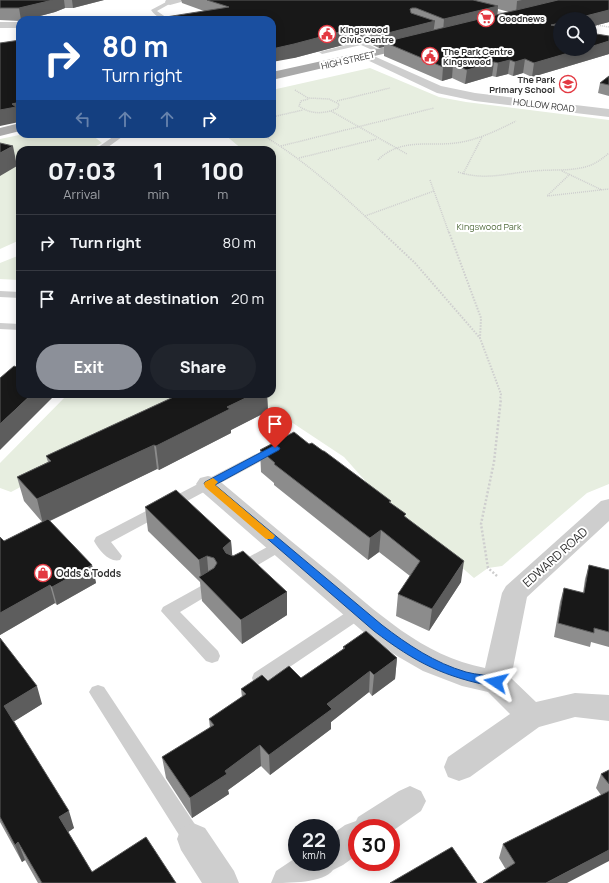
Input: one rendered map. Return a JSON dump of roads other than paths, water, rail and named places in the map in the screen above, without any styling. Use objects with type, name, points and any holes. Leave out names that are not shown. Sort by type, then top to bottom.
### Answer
[{"type":"main road","points":[[493,24],[528,15]]},
{"type":"main road","name":"HIGH STREET","points":[[276,75],[367,56],[422,42]]},
{"type":"main road","points":[[0,132],[16,129]]},
{"type":"street","points":[[437,0],[516,18]]},
{"type":"street","points":[[0,25],[16,25]]},
{"type":"street","name":"HOLLOW ROAD","points":[[367,56],[437,89],[475,96],[609,113]]},
{"type":"street","points":[[208,484],[388,636],[418,656],[441,668],[467,677],[496,682],[531,716]]},
{"type":"street","name":"EDWARD ROAD","points":[[496,682],[515,593],[609,507]]},
{"type":"street","points":[[459,767],[531,716],[575,705],[609,708]]},
{"type":"street","points":[[383,819],[410,801]]},
{"type":"street","points":[[193,839],[222,883]]},
{"type":"street","points":[[288,883],[306,871]]},
{"type":"lane","points":[[161,16],[154,10],[173,1]]},
{"type":"lane","points":[[322,52],[362,43],[381,52]]},
{"type":"lane","points":[[104,146],[116,138]]},
{"type":"lane","points":[[0,294],[16,295]]},
{"type":"lane","points":[[0,326],[16,327]]},
{"type":"lane","points":[[115,556],[101,541],[289,440]]},
{"type":"lane","points":[[234,572],[280,545]]},
{"type":"lane","points":[[210,587],[169,611],[212,656]]},
{"type":"lane","points":[[260,678],[359,612]]},
{"type":"lane","points":[[98,692],[193,839]]},
{"type":"place","name":"Goodnews","points":[[486,18]]},
{"type":"place","name":"Kingswood Civic Centre","points":[[327,34]]},
{"type":"place","name":"The Park Centre Kingswood","points":[[430,56]]},
{"type":"place","name":"The Park Primary School","points":[[568,84]]},
{"type":"place","name":"Odds & Todds","points":[[43,573]]},
{"type":"park label","name":"Kingswood Park","points":[[489,226]]}]
